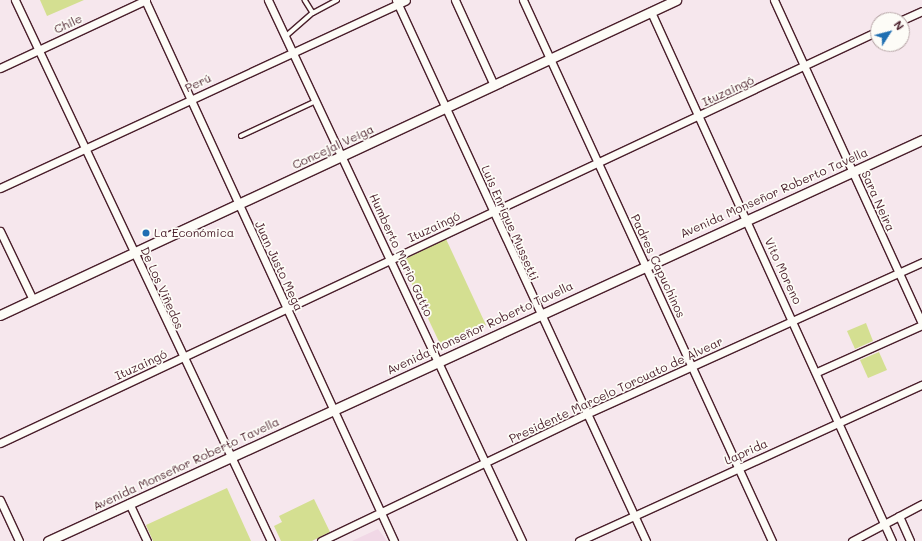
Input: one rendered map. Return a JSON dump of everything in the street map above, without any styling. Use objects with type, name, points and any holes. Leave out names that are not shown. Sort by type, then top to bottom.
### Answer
[{"type":"main road","name":"Concejal Veiga","points":[[0,315],[676,0]]},
{"type":"main road","name":"Avenida Monseñor Roberto Tavella","points":[[48,541],[438,362],[644,265],[852,170],[922,140]]},
{"type":"street","name":"De Los Viñedos","points":[[15,0],[134,252],[182,358],[232,457],[271,541]]},
{"type":"street","name":"Chile","points":[[0,68],[145,0]]},
{"type":"street","name":"Juan Justo Mega","points":[[145,0],[394,541]]},
{"type":"street","name":"Humberto Mario Gatto","points":[[268,0],[392,259],[438,362],[522,541]]},
{"type":"street","name":"Perú","points":[[0,188],[397,2],[406,0]]},
{"type":"street","points":[[455,0],[494,85]]},
{"type":"street","name":"Padres Capuchinos","points":[[523,0],[600,162],[644,265],[740,466],[772,541]]},
{"type":"street","name":"Sara Neira","points":[[774,0],[922,324]]},
{"type":"street","name":"Luis Enrique Mussetti","points":[[397,2],[586,414],[646,541]]},
{"type":"street","points":[[910,16],[922,11]]},
{"type":"street","name":"Vito Moreno","points":[[651,12],[818,372],[892,541]]},
{"type":"street","name":"Ituzaingó","points":[[0,444],[870,36]]},
{"type":"street","points":[[0,231],[33,300]]},
{"type":"street","name":"Presidente Marcelo Torcuato de Alvear","points":[[321,541],[586,414],[922,262]]},
{"type":"street","points":[[818,372],[922,324]]},
{"type":"street","name":"Laprida","points":[[579,541],[634,517],[740,466],[922,385]]},
{"type":"street","points":[[0,500],[19,541]]},
{"type":"street","points":[[129,503],[147,541]]},
{"type":"street","points":[[852,541],[922,504]]},
{"type":"street","points":[[899,516],[910,541]]},
{"type":"lane","points":[[305,0],[314,13]]},
{"type":"lane","points":[[285,37],[314,13],[337,0]]},
{"type":"lane","points":[[242,136],[316,101]]},
{"type":"shaded area","points":[[378,529],[387,541],[352,541]]},
{"type":"green space","points":[[40,0],[84,0],[47,16]]},
{"type":"green space","points":[[446,239],[486,325],[441,346],[401,261]]},
{"type":"green space","points":[[866,323],[873,341],[855,349],[847,331]]},
{"type":"green space","points":[[879,352],[887,370],[868,378],[860,360]]},
{"type":"green space","points":[[227,488],[251,541],[153,541],[146,525]]},
{"type":"green space","points":[[314,499],[330,532],[312,541],[281,541],[274,526],[282,522],[279,516]]},
{"type":"place","name":"La Económica","points":[[146,233]]}]
